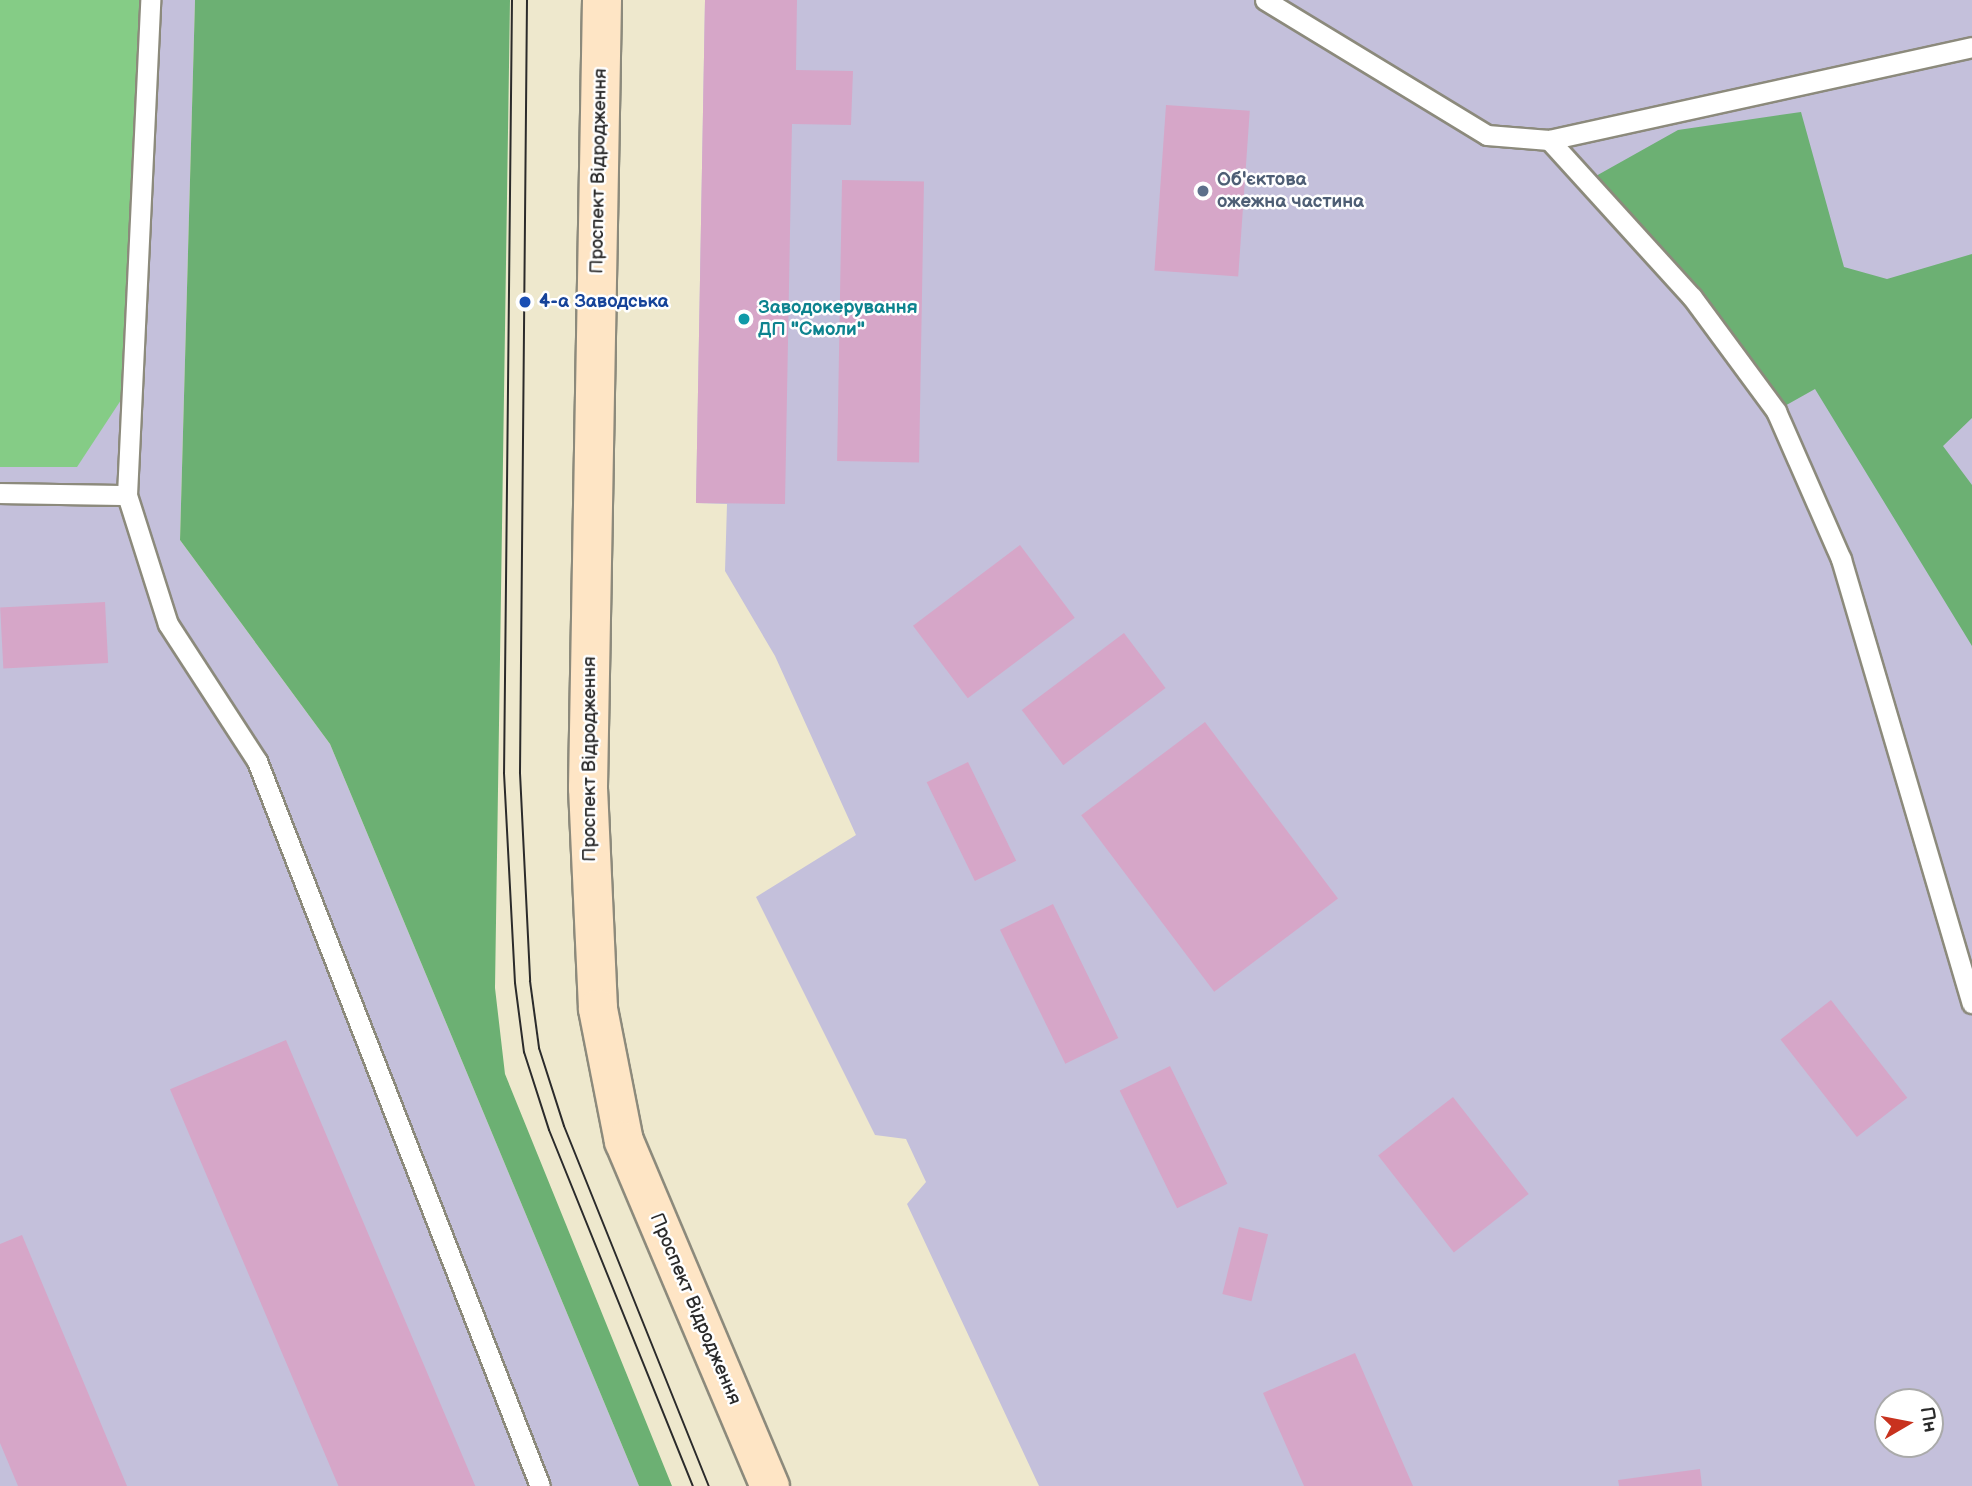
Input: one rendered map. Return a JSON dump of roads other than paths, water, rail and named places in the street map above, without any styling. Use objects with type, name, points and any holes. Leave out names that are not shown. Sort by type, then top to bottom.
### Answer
[{"type":"street","name":"Проспект Відродження","points":[[602,0],[588,788],[598,1009],[624,1141],[770,1486]]},
{"type":"lane","points":[[150,0],[127,495],[169,624],[257,761],[540,1486]]},
{"type":"lane","points":[[1265,0],[1487,135],[1549,140],[1972,47]]},
{"type":"lane","points":[[1549,140],[1692,297],[1776,411],[1841,559],[1972,1003]]},
{"type":"lane","points":[[0,493],[127,495]]},
{"type":"tram line","points":[[512,0],[504,773],[515,983],[524,1052],[549,1130],[693,1486]]},
{"type":"tram line","points":[[527,0],[520,773],[530,981],[539,1048],[564,1126],[709,1486]]},
{"type":"place","name":"Об'єктова ожежна частина","points":[[1203,191]]},
{"type":"place","name":"4-а Заводська","points":[[525,302]]},
{"type":"place","name":"Заводокерування ДП \"Смоли\"","points":[[744,319]]}]
